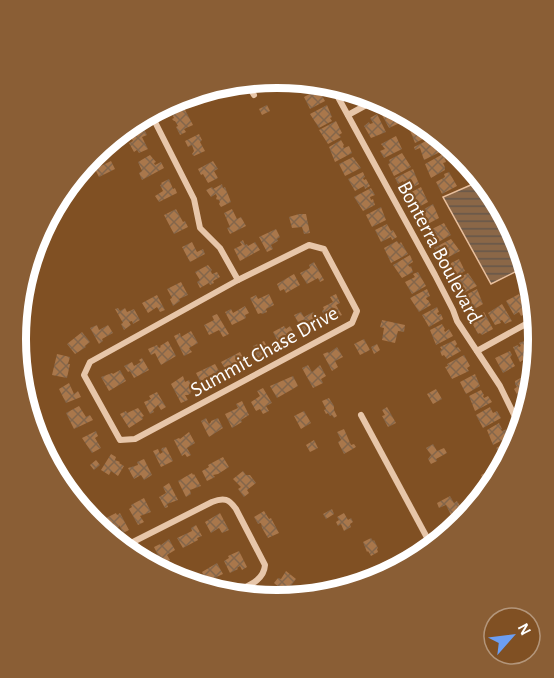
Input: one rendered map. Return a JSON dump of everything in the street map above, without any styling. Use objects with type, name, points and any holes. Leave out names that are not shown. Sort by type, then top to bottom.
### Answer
[{"type":"street","points":[[251,89],[254,95]]},
{"type":"street","name":"Bonterra Boulevard","points":[[337,95],[435,275],[457,321],[500,386],[516,418]]},
{"type":"street","points":[[348,115],[367,105]]},
{"type":"street","points":[[154,120],[194,199],[200,228],[220,248],[238,280]]},
{"type":"street","name":"Summit Chase Drive","points":[[309,245],[324,249],[357,311],[352,323],[135,439],[120,440],[84,375],[90,362],[238,280],[309,245]]},
{"type":"street","points":[[477,351],[528,324]]},
{"type":"street","points":[[361,415],[428,540]]},
{"type":"street","points":[[130,543],[212,502],[226,499],[236,509],[265,565],[265,571],[261,577],[243,588]]},
{"type":"shaded area","points":[[475,183],[503,228],[519,270],[491,284],[443,197]]},
{"type":"building","points":[[318,91],[325,101],[310,109],[304,97]]},
{"type":"building","points":[[267,105],[270,111],[262,115],[259,109]]},
{"type":"building","points":[[327,105],[332,121],[319,128],[310,114]]},
{"type":"building","points":[[183,106],[193,125],[184,129],[186,132],[180,135],[171,112]]},
{"type":"building","points":[[383,111],[403,121],[389,128],[382,115],[385,114]]},
{"type":"building","points":[[377,114],[386,132],[371,138],[364,126],[369,122],[373,123],[370,118]]},
{"type":"building","points":[[336,121],[342,133],[339,135],[341,137],[328,144],[319,130]]},
{"type":"building","points":[[412,127],[427,137],[415,143],[409,128]]},
{"type":"building","points":[[144,129],[147,135],[142,137],[148,149],[139,153],[137,150],[134,152],[129,143],[133,141],[130,136]]},
{"type":"building","points":[[199,134],[205,151],[194,156],[192,145],[188,147],[185,141]]},
{"type":"building","points":[[396,136],[402,149],[384,158],[380,151],[385,149],[381,144]]},
{"type":"building","points":[[430,139],[433,147],[437,145],[442,151],[424,160],[420,148],[415,150],[414,147]]},
{"type":"building","points":[[341,140],[344,148],[349,146],[352,153],[335,162],[329,147]]},
{"type":"building","points":[[402,153],[411,167],[394,176],[388,164],[389,160]]},
{"type":"building","points":[[443,154],[446,162],[443,163],[445,170],[431,178],[425,164]]},
{"type":"building","points":[[150,155],[156,162],[155,165],[161,162],[164,168],[142,180],[139,173],[142,171],[138,162]]},
{"type":"building","points":[[353,157],[361,168],[345,176],[339,164]]},
{"type":"building","points":[[111,161],[115,169],[99,177],[95,169]]},
{"type":"building","points":[[213,161],[218,169],[214,171],[218,178],[208,183],[198,169]]},
{"type":"building","points":[[413,169],[419,184],[406,191],[403,181],[398,184],[395,178]]},
{"type":"building","points":[[363,172],[364,180],[366,179],[370,186],[365,189],[364,186],[355,191],[348,179]]},
{"type":"building","points":[[449,172],[457,186],[442,194],[436,182]]},
{"type":"building","points":[[169,179],[177,193],[159,202],[155,196],[163,191],[161,183]]},
{"type":"building","points":[[222,184],[231,202],[221,207],[216,194],[211,197],[206,190]]},
{"type":"building","points":[[421,187],[428,202],[415,209],[413,206],[410,207],[404,196]]},
{"type":"building","points":[[371,188],[375,195],[370,197],[375,205],[363,211],[354,197]]},
{"type":"building","points":[[433,204],[439,218],[422,227],[418,220],[421,218],[419,212]]},
{"type":"building","points":[[381,207],[386,220],[372,227],[366,215]]},
{"type":"building","points":[[176,209],[188,227],[174,234],[164,215]]},
{"type":"building","points":[[232,209],[237,219],[241,217],[246,226],[230,234],[227,228],[230,227],[224,213]]},
{"type":"building","points":[[306,214],[310,233],[304,234],[302,227],[292,228],[289,217]]},
{"type":"building","points":[[444,223],[451,235],[433,245],[429,238],[433,236],[430,230]]},
{"type":"building","points":[[387,224],[397,237],[381,242],[375,230]]},
{"type":"building","points":[[276,229],[280,237],[271,245],[273,249],[267,252],[259,237]]},
{"type":"building","points":[[451,239],[460,251],[445,259],[441,253],[438,255],[434,248]]},
{"type":"building","points":[[243,240],[248,246],[255,242],[260,250],[240,261],[234,249],[242,245],[240,242]]},
{"type":"building","points":[[397,241],[399,244],[401,242],[408,254],[391,263],[384,248]]},
{"type":"building","points":[[192,242],[197,252],[203,249],[205,254],[190,262],[182,247]]},
{"type":"building","points":[[410,255],[413,262],[408,265],[411,266],[413,272],[402,278],[393,265]]},
{"type":"building","points":[[459,259],[465,271],[453,278],[443,265]]},
{"type":"building","points":[[314,262],[324,280],[320,282],[318,278],[307,284],[300,273],[310,268],[309,265]]},
{"type":"building","points":[[208,265],[212,274],[217,272],[220,277],[213,281],[214,283],[200,288],[197,282],[200,280],[195,272]]},
{"type":"building","points":[[418,272],[426,286],[412,294],[405,282],[415,277],[413,274]]},
{"type":"building","points":[[468,273],[477,286],[460,295],[454,284],[455,280]]},
{"type":"building","points":[[294,274],[300,285],[286,293],[284,289],[280,291],[277,284]]},
{"type":"building","points":[[181,282],[188,295],[179,299],[180,301],[173,306],[167,289]]},
{"type":"building","points":[[427,289],[430,296],[426,298],[431,305],[419,312],[410,298]]},
{"type":"building","points":[[477,289],[483,304],[471,311],[469,308],[466,309],[460,298]]},
{"type":"building","points":[[269,294],[274,305],[266,309],[267,312],[258,314],[250,298],[256,295],[258,299]]},
{"type":"building","points":[[336,294],[340,303],[336,305],[342,315],[329,321],[322,311],[323,307],[333,302],[330,297]]},
{"type":"building","points":[[519,294],[527,313],[521,316],[519,312],[514,315],[506,301]]},
{"type":"building","points":[[157,295],[165,310],[160,312],[157,307],[148,313],[142,303]]},
{"type":"building","points":[[502,304],[512,321],[505,324],[502,320],[501,323],[495,325],[488,313]]},
{"type":"building","points":[[245,306],[249,313],[245,315],[246,318],[232,325],[225,312],[231,309],[233,313]]},
{"type":"building","points":[[437,307],[438,315],[441,314],[443,319],[429,327],[422,315]]},
{"type":"building","points":[[118,308],[120,311],[125,308],[127,312],[134,309],[140,320],[133,324],[132,321],[129,322],[131,325],[124,330],[121,324],[123,323],[115,309]]},
{"type":"building","points":[[301,312],[304,317],[313,312],[318,321],[303,332],[294,315]]},
{"type":"building","points":[[484,312],[493,329],[482,335],[478,334],[471,321]]},
{"type":"building","points":[[217,314],[229,334],[223,337],[219,330],[209,335],[204,325],[214,320],[212,316]]},
{"type":"building","points":[[382,320],[405,325],[404,332],[398,331],[395,343],[382,340],[384,328],[380,327]]},
{"type":"building","points":[[442,324],[445,332],[449,329],[453,336],[436,345],[430,330]]},
{"type":"building","points":[[97,325],[99,330],[108,325],[113,333],[102,339],[103,341],[99,344],[90,328]]},
{"type":"building","points":[[284,326],[286,329],[290,326],[294,333],[278,342],[273,332]]},
{"type":"building","points":[[191,331],[198,343],[189,348],[192,352],[184,356],[174,336],[180,333],[181,337]]},
{"type":"building","points":[[82,332],[90,342],[75,354],[67,344]]},
{"type":"building","points":[[364,339],[370,350],[360,355],[354,344]]},
{"type":"building","points":[[455,340],[456,348],[458,347],[461,351],[447,359],[444,355],[442,356],[440,347]]},
{"type":"building","points":[[168,341],[176,356],[161,365],[155,353],[151,355],[148,349],[157,345],[159,348]]},
{"type":"building","points":[[264,341],[270,352],[255,360],[251,351],[255,349],[253,346]]},
{"type":"building","points":[[528,342],[528,358],[520,362],[513,347],[521,346],[519,343]]},
{"type":"building","points":[[377,344],[380,350],[374,354],[371,347]]},
{"type":"building","points":[[337,347],[343,357],[335,361],[338,367],[332,371],[323,354]]},
{"type":"building","points":[[510,351],[512,355],[510,357],[515,366],[503,373],[495,358]]},
{"type":"building","points":[[240,352],[247,365],[236,370],[235,373],[234,371],[228,374],[221,362]]},
{"type":"building","points":[[57,354],[70,357],[67,378],[52,375]]},
{"type":"building","points":[[464,355],[470,366],[467,368],[469,371],[452,379],[445,367]]},
{"type":"building","points":[[142,358],[149,370],[134,378],[124,366],[132,362],[134,366],[141,362],[139,360]]},
{"type":"building","points":[[215,364],[224,380],[217,383],[215,380],[203,387],[196,373]]},
{"type":"building","points":[[308,365],[312,372],[320,365],[326,376],[321,379],[323,383],[313,388],[302,368]]},
{"type":"building","points":[[120,370],[126,381],[109,391],[101,377]]},
{"type":"building","points":[[475,374],[480,386],[466,394],[460,382]]},
{"type":"building","points":[[526,375],[523,393],[518,396],[514,389],[517,387],[515,381]]},
{"type":"building","points":[[183,376],[185,382],[189,380],[194,390],[185,395],[188,400],[181,403],[171,384]]},
{"type":"building","points":[[293,376],[298,386],[277,398],[270,386]]},
{"type":"building","points":[[69,383],[74,394],[78,391],[81,397],[66,403],[59,389]]},
{"type":"building","points":[[263,388],[272,403],[266,406],[269,411],[263,414],[260,409],[256,411],[251,402],[260,396],[257,391]]},
{"type":"building","points":[[436,389],[442,399],[433,404],[427,394]]},
{"type":"building","points":[[481,390],[484,398],[488,396],[492,402],[475,411],[469,396]]},
{"type":"building","points":[[157,392],[166,407],[161,410],[158,405],[150,414],[144,402],[151,399],[149,396]]},
{"type":"building","points":[[329,398],[337,416],[334,418],[326,414],[324,410],[326,409],[322,401]]},
{"type":"building","points":[[242,401],[249,415],[232,428],[225,414],[238,408],[236,404]]},
{"type":"building","points":[[79,406],[86,417],[90,415],[93,420],[74,429],[66,413]]},
{"type":"building","points":[[387,407],[396,423],[388,427],[382,416],[385,415],[382,410]]},
{"type":"building","points":[[490,407],[493,413],[497,411],[501,418],[483,428],[476,415]]},
{"type":"building","points":[[138,408],[144,416],[143,419],[129,428],[120,414]]},
{"type":"building","points":[[304,411],[311,423],[301,429],[294,416]]},
{"type":"building","points":[[206,418],[209,424],[218,418],[223,428],[209,437],[201,421]]},
{"type":"building","points":[[499,423],[502,431],[507,429],[509,434],[493,445],[487,430]]},
{"type":"building","points":[[344,429],[351,445],[354,444],[356,447],[344,454],[338,442],[341,440],[337,432]]},
{"type":"building","points":[[96,431],[98,436],[95,438],[101,448],[92,453],[82,438]]},
{"type":"building","points":[[189,432],[195,443],[187,448],[191,455],[187,457],[185,454],[182,456],[174,440],[180,439]]},
{"type":"building","points":[[314,440],[318,448],[310,452],[306,445]]},
{"type":"building","points":[[506,443],[500,455],[496,448]]},
{"type":"building","points":[[433,444],[437,451],[444,448],[447,453],[431,464],[428,459],[431,455],[426,448]]},
{"type":"building","points":[[166,447],[173,461],[161,467],[153,451],[158,449],[160,454],[163,452],[162,448]]},
{"type":"building","points":[[111,454],[124,466],[118,476],[111,471],[109,475],[101,470]]},
{"type":"building","points":[[223,457],[229,467],[213,475],[215,477],[207,481],[202,471]]},
{"type":"building","points":[[144,459],[152,475],[144,480],[141,475],[134,479],[128,468],[138,465],[137,462]]},
{"type":"building","points":[[96,460],[100,465],[94,470],[90,465]]},
{"type":"building","points":[[243,471],[246,475],[250,475],[256,483],[247,490],[249,493],[244,497],[238,489],[241,487],[233,479]]},
{"type":"building","points":[[487,472],[489,475],[484,482],[481,475]]},
{"type":"building","points":[[192,473],[201,486],[190,490],[191,494],[186,497],[178,481]]},
{"type":"building","points":[[169,483],[178,500],[167,504],[168,507],[165,508],[159,497],[166,493],[163,487]]},
{"type":"building","points":[[450,496],[454,503],[457,501],[460,506],[456,508],[458,511],[451,515],[446,505],[439,508],[437,503]]},
{"type":"building","points":[[144,498],[151,512],[140,516],[144,522],[138,525],[129,509],[131,505]]},
{"type":"building","points":[[332,509],[334,514],[326,519],[323,514]]},
{"type":"building","points":[[264,511],[269,519],[271,518],[279,533],[268,538],[261,523],[258,524],[254,517]]},
{"type":"building","points":[[120,513],[129,530],[123,533],[119,525],[113,530],[104,519]]},
{"type":"building","points":[[220,513],[229,530],[222,533],[219,528],[211,533],[205,522]]},
{"type":"building","points":[[344,513],[348,520],[351,518],[353,522],[350,524],[351,527],[344,531],[341,524],[338,526],[336,522],[339,520],[337,517]]},
{"type":"building","points":[[196,525],[202,536],[183,548],[177,538],[192,531],[191,528]]},
{"type":"building","points":[[371,538],[378,552],[371,556],[363,542]]},
{"type":"building","points":[[169,539],[175,550],[167,555],[170,560],[163,563],[154,547]]},
{"type":"building","points":[[239,551],[247,567],[242,570],[240,566],[230,573],[224,561],[229,558],[228,556]]},
{"type":"building","points":[[217,563],[223,574],[208,581],[199,578],[198,576],[203,574],[202,572]]},
{"type":"building","points":[[286,571],[296,579],[290,587],[293,590],[282,590],[274,583],[278,578],[281,579]]}]
